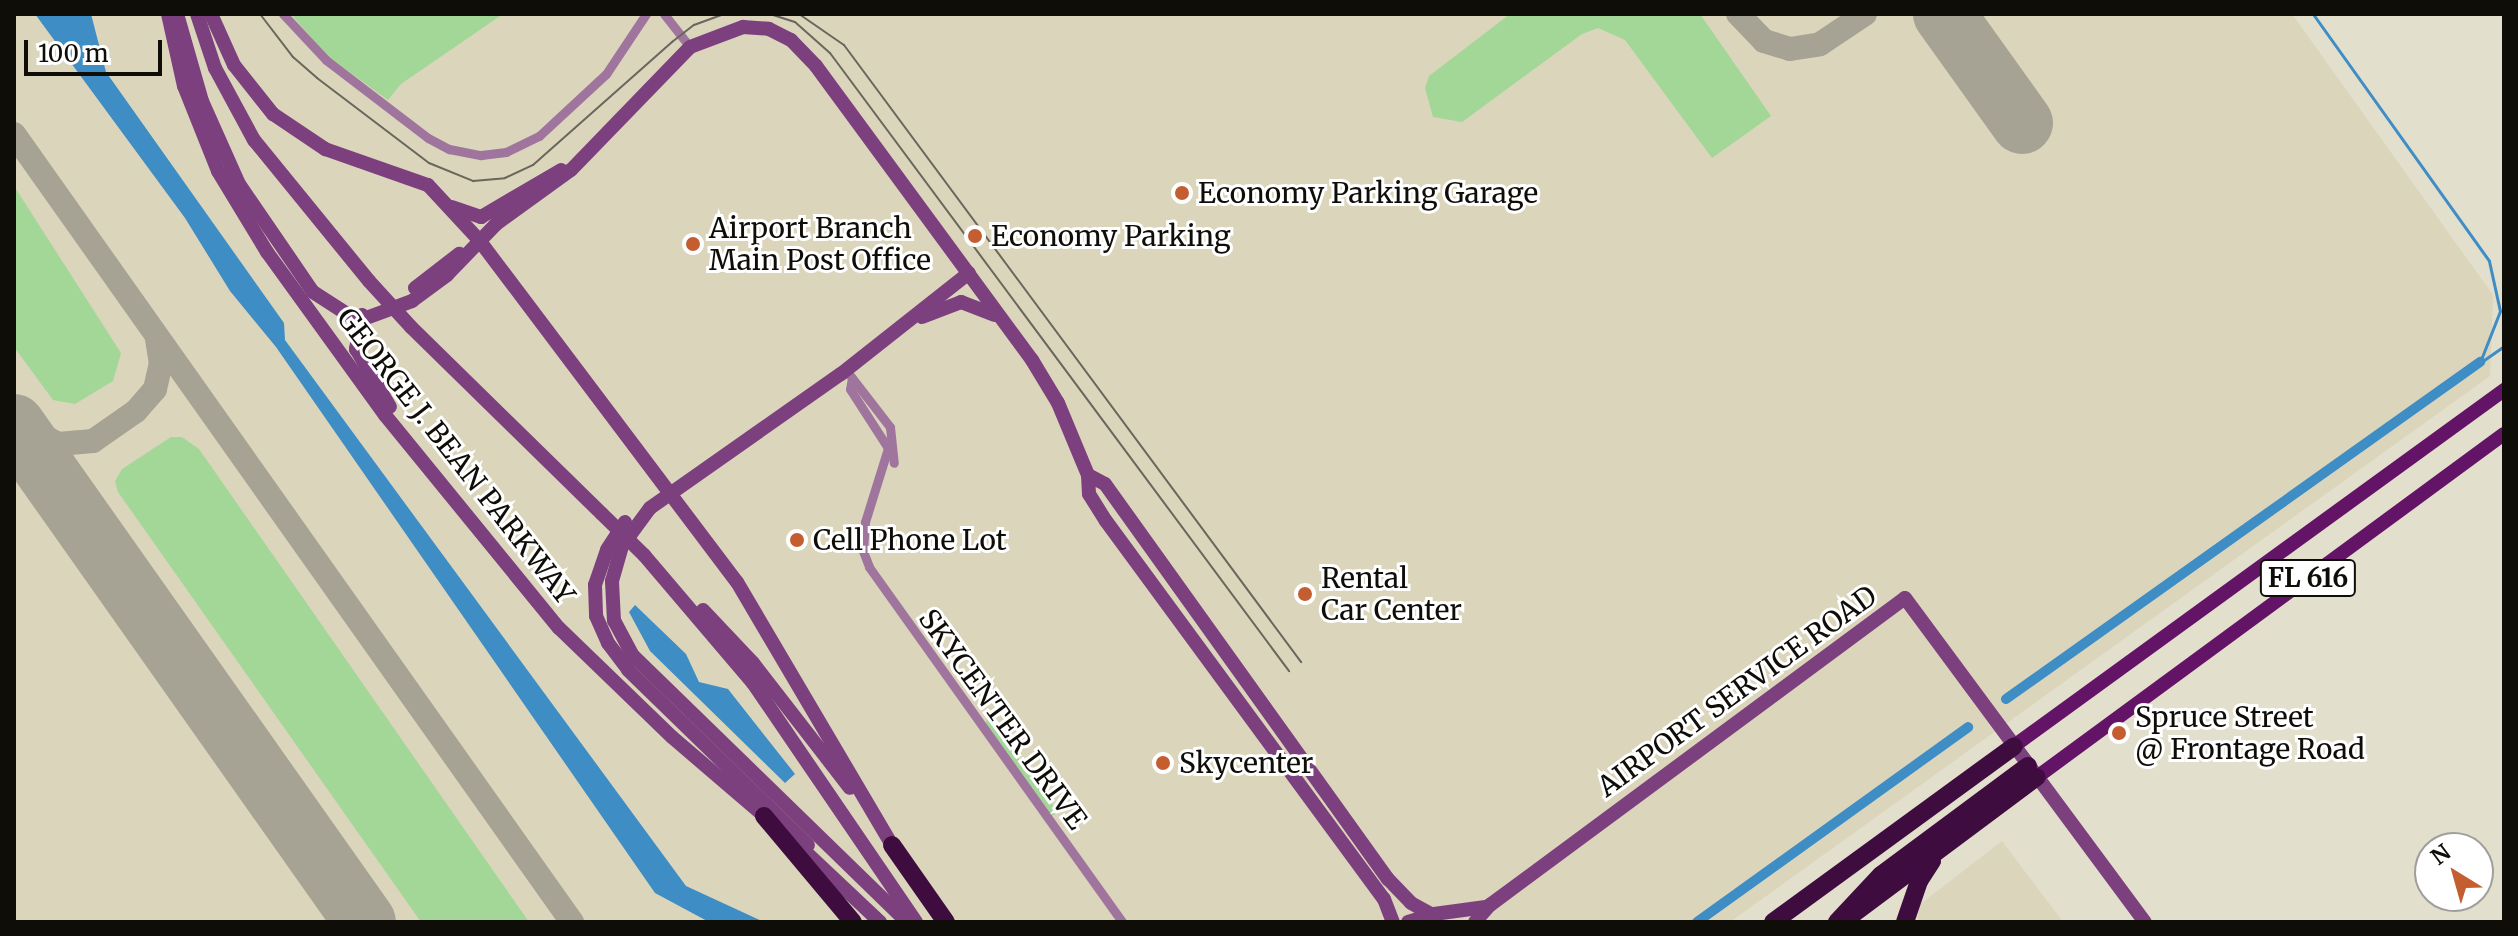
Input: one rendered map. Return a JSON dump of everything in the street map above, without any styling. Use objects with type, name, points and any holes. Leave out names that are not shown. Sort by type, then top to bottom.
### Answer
[{"type":"highway","name":"FL 616","points":[[1773,922],[2014,746]]},
{"type":"highway","name":"FL 616","points":[[1840,922],[1937,852],[2033,771]]},
{"type":"highway","points":[[1840,922],[1881,875],[2033,771]]},
{"type":"highway","points":[[764,816],[853,922]]},
{"type":"highway","points":[[892,845],[946,922]]},
{"type":"highway","points":[[1905,922],[1919,881],[1937,852]]},
{"type":"highway","points":[[1871,901],[1893,901],[1899,909],[1898,922]]},
{"type":"main road","name":"FL 616","points":[[2014,746],[2504,390]]},
{"type":"main road","name":"FL 616","points":[[2033,771],[2504,434]]},
{"type":"street","name":"GEORGE J. BEAN PARKWAY","points":[[168,14],[200,131],[237,206],[332,345],[452,502],[588,659],[880,922]]},
{"type":"street","points":[[177,14],[202,101],[239,184],[313,292],[358,321]]},
{"type":"street","name":"GEORGE J. BEAN PARKWAY","points":[[197,14],[215,68],[254,140],[369,281],[411,327],[644,555],[753,683],[916,922]]},
{"type":"street","points":[[211,14],[234,65],[273,114],[345,158],[428,185],[479,240],[644,463],[671,490],[753,608],[892,845]]},
{"type":"street","points":[[283,14],[326,60],[428,138],[449,149],[481,155],[506,152],[539,136],[606,74],[646,14]]},
{"type":"street","points":[[664,14],[690,47]]},
{"type":"street","points":[[452,502],[363,367],[354,336],[358,321],[370,308],[407,294],[583,159],[690,47],[743,27],[769,29],[797,45],[1005,323],[1058,403],[1088,475],[1089,494],[1106,521],[1384,899],[1393,922]]},
{"type":"street","points":[[451,207],[481,217],[583,159]]},
{"type":"street","points":[[860,901],[781,815],[628,670],[608,643],[596,616],[595,585],[607,550],[621,525],[849,374],[969,273]]},
{"type":"street","points":[[898,332],[961,302],[977,304],[1005,323]]},
{"type":"street","name":"SKYCENTER DRIVE","points":[[849,374],[887,422],[895,447],[863,537],[869,567],[1122,922]]},
{"type":"street","points":[[1088,475],[1105,484],[1388,879],[1411,903],[1451,922]]},
{"type":"street","points":[[671,490],[634,526],[616,562],[611,599],[621,640],[661,686],[907,922]]},
{"type":"street","points":[[644,555],[753,663],[892,845]]},
{"type":"street","name":"AIRPORT SERVICE ROAD","points":[[1475,922],[1490,905],[1905,598],[2014,746]]},
{"type":"street","points":[[2014,746],[2145,922]]},
{"type":"street","name":"AIRPORT SERVICE ROAD","points":[[1408,922],[1433,914],[1490,905]]},
{"type":"shaded area","points":[[14,14],[2292,14],[2493,295],[2490,376],[1730,922],[14,922]]},
{"type":"shaded area","points":[[2002,841],[2063,922],[1917,922],[1919,905]]},
{"type":"green space","points":[[291,14],[503,14],[401,84],[388,100],[326,55]]},
{"type":"green space","points":[[1510,14],[1700,14],[1771,116],[1712,158],[1625,40],[1598,28],[1582,34],[1462,122],[1433,117],[1425,88],[1429,76]]},
{"type":"green space","points":[[14,186],[121,353],[113,381],[75,404],[53,400],[14,347]]},
{"type":"green space","points":[[171,437],[182,437],[199,449],[529,922],[421,922],[118,492],[115,481],[122,469]]},
{"type":"green space","points":[[987,716],[1058,812],[1052,816],[986,724]]},
{"type":"water","points":[[35,14],[91,14],[106,72],[284,323],[285,340],[686,886],[764,922],[709,922],[655,893],[276,347],[230,291],[185,218]]},
{"type":"water","points":[[635,605],[686,654],[699,682],[728,689],[795,774],[785,783],[650,651],[629,612]]},
{"type":"waterway","points":[[2313,14],[2489,261],[2500,311],[2480,362]]},
{"type":"waterway","points":[[2484,360],[2504,346]]},
{"type":"waterway","points":[[2006,699],[2480,362]]},
{"type":"waterway","points":[[1697,922],[1968,727]]},
{"type":"taxiway","points":[[1738,14],[1764,41],[1790,49],[1820,44],[1865,14]]},
{"type":"taxiway","points":[[14,134],[572,922]]},
{"type":"taxiway","points":[[14,420],[58,444],[93,441],[136,411],[155,389],[161,364],[157,340]]},
{"type":"runway","points":[[1944,14],[2022,123]]},
{"type":"runway","points":[[14,425],[365,922]]},
{"type":"tram line","points":[[260,14],[293,57],[317,78],[429,163],[473,181],[505,178],[533,165],[672,42],[694,25],[724,14]]},
{"type":"tram line","points":[[770,14],[795,22],[830,53],[1289,671]]},
{"type":"tram line","points":[[799,14],[844,45],[1301,662]]},
{"type":"place","name":"Economy Parking Garage","points":[[1182,193]]},
{"type":"place","name":"Economy Parking","points":[[975,236]]},
{"type":"place","name":"Airport Branch Main Post Office","points":[[693,244]]},
{"type":"place","name":"Cell Phone Lot","points":[[797,540]]},
{"type":"place","name":"Rental Car Center","points":[[1305,594]]},
{"type":"place","name":"Spruce Street @ Frontage Road","points":[[2119,733]]},
{"type":"place","name":"Skycenter","points":[[1163,763]]}]
